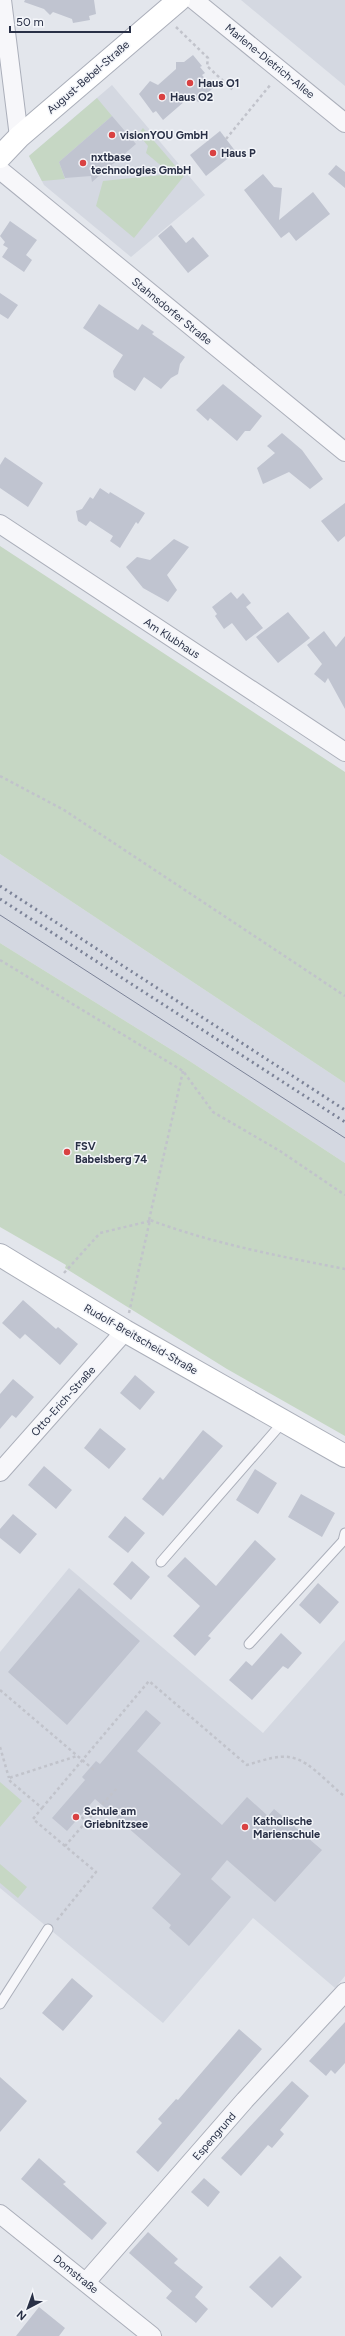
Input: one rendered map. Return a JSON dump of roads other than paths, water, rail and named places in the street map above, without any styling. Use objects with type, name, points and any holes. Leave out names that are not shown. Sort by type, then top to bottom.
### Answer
[{"type":"street","points":[[2,0],[19,137]]},
{"type":"street","name":"August-Bebel-Straße","points":[[0,157],[19,137],[179,0]]},
{"type":"street","name":"Marlene-Dietrich-Allee","points":[[194,0],[345,123]]},
{"type":"street","name":"Stahnsdorfer Straße","points":[[0,170],[345,452]]},
{"type":"street","name":"Am Klubhaus","points":[[0,524],[345,752]]},
{"type":"street","name":"Rudolf-Breitscheid-Straße","points":[[0,1255],[125,1330],[283,1422],[345,1456]]},
{"type":"street","name":"Otto-Erich-Straße","points":[[0,1472],[125,1330]]},
{"type":"street","name":"Espengrund","points":[[86,2282],[245,2100],[345,1992]]},
{"type":"street","name":"Domstraße","points":[[0,2214],[152,2336]]},
{"type":"lane","points":[[161,1562],[283,1422]]},
{"type":"lane","points":[[249,1644],[343,1541],[345,1533]]},
{"type":"lane","points":[[0,2004],[48,1929]]},
{"type":"tram line","points":[[0,915],[345,1138]]},
{"type":"railway","points":[[0,886],[345,1110]]},
{"type":"railway","points":[[0,899],[345,1122]]},
{"type":"place","name":"Haus O1","points":[[190,83]]},
{"type":"place","name":"Haus O2","points":[[162,97]]},
{"type":"place","name":"visionYOU GmbH","points":[[112,135]]},
{"type":"place","name":"Haus P","points":[[213,153]]},
{"type":"place","name":"nxtbase technologies GmbH","points":[[83,163]]},
{"type":"place","name":"FSV Babelsberg 74","points":[[67,1152]]},
{"type":"place","name":"Schule am Griebnitzsee","points":[[76,1817]]},
{"type":"place","name":"Katholische Marienschule","points":[[245,1827]]}]
